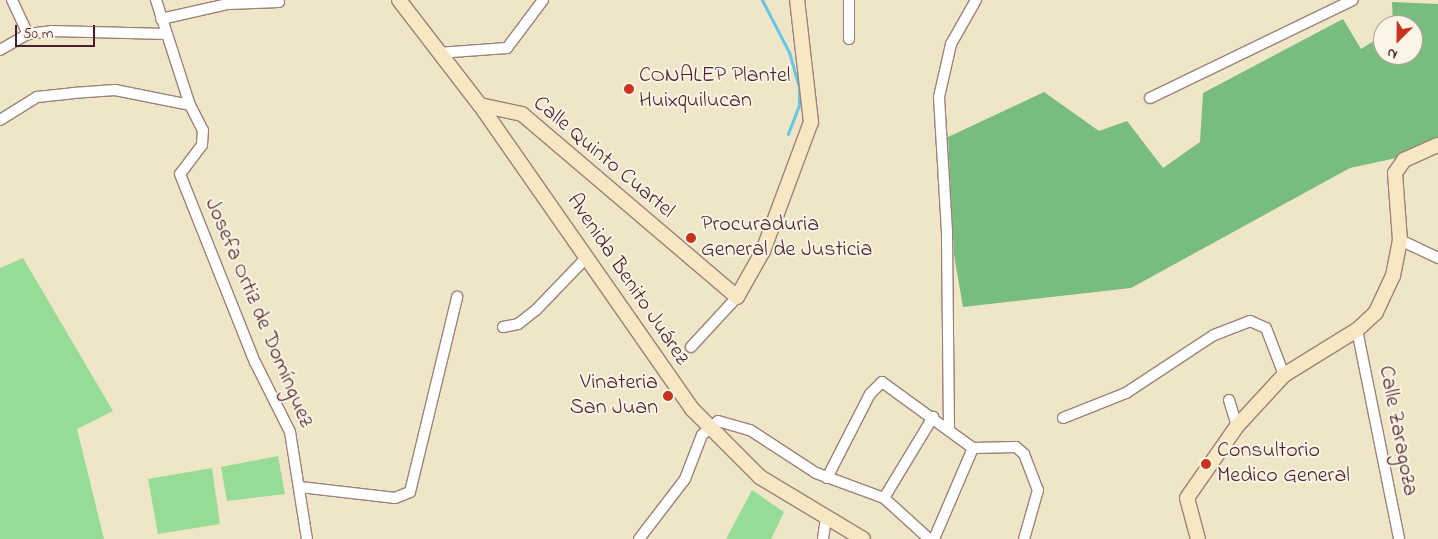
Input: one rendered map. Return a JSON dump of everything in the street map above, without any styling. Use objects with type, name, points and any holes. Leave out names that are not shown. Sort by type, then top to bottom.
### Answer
[{"type":"main road","name":"Avenida Benito Juárez","points":[[399,0],[480,105],[664,373],[710,426],[760,477],[863,539]]},
{"type":"main road","points":[[737,297],[763,251],[811,122],[797,0]]},
{"type":"main road","name":"Calle Quinto Cuartel","points":[[480,105],[522,114],[737,297]]},
{"type":"main road","points":[[1198,539],[1187,498],[1237,426],[1284,375],[1357,330],[1376,312],[1389,286],[1400,240],[1395,173],[1404,160],[1438,145]]},
{"type":"street","points":[[12,0],[28,34]]},
{"type":"street","name":"Josefa Ortiz de Domínguez","points":[[156,0],[190,105],[203,130],[202,145],[180,174],[255,362],[290,432],[307,539]]},
{"type":"street","points":[[438,53],[507,48],[543,0]]},
{"type":"street","points":[[849,0],[849,39]]},
{"type":"street","points":[[950,428],[947,232],[939,97],[951,44],[976,0]]},
{"type":"street","points":[[1150,98],[1353,0]]},
{"type":"street","points":[[161,19],[228,4],[279,2]]},
{"type":"street","points":[[0,50],[28,34],[99,29],[167,34]]},
{"type":"street","points":[[0,120],[36,97],[73,93],[115,90],[190,105]]},
{"type":"street","points":[[1400,240],[1438,258]]},
{"type":"street","points":[[503,327],[518,324],[536,310],[585,259]]},
{"type":"street","points":[[300,487],[396,498],[410,492],[457,297]]},
{"type":"street","points":[[691,347],[737,297]]},
{"type":"street","points":[[1064,418],[1126,393],[1214,335],[1250,321],[1266,328],[1284,375]]},
{"type":"street","name":"Calle Zaragoza","points":[[1357,330],[1399,539]]},
{"type":"street","points":[[827,478],[878,383],[886,384],[950,428],[973,448],[1016,447],[1024,454],[1038,490],[1024,539]]},
{"type":"street","points":[[1228,400],[1237,426]]},
{"type":"street","points":[[884,498],[933,417]]},
{"type":"street","points":[[639,539],[685,479],[710,426],[726,422],[750,430],[827,478],[884,498],[929,539]]},
{"type":"street","points":[[934,539],[973,448]]},
{"type":"street","points":[[823,539],[826,518]]},
{"type":"green space","points":[[1392,2],[1438,4],[1438,149],[1350,168],[1131,288],[963,307],[954,255],[948,137],[1044,92],[1099,131],[1127,121],[1163,168],[1200,142],[1203,93],[1343,19],[1361,49],[1373,41],[1373,65],[1423,65],[1423,15],[1393,15]]},
{"type":"green space","points":[[23,258],[113,411],[77,429],[104,539],[0,539],[0,268]]},
{"type":"green space","points":[[278,456],[285,494],[227,501],[221,467]]},
{"type":"green space","points":[[212,468],[220,524],[158,534],[148,479]]},
{"type":"green space","points":[[752,490],[784,512],[771,539],[726,539]]},
{"type":"waterway","points":[[762,0],[789,52],[799,88],[799,105],[788,134]]},
{"type":"place","name":"CONALEP Plantel Huixquilucan","points":[[629,89]]},
{"type":"place","name":"Procuraduria General de Justicia","points":[[691,238]]},
{"type":"place","name":"Vinateria San Juan","points":[[668,396]]},
{"type":"place","name":"Consultorio Medico General","points":[[1206,464]]}]
